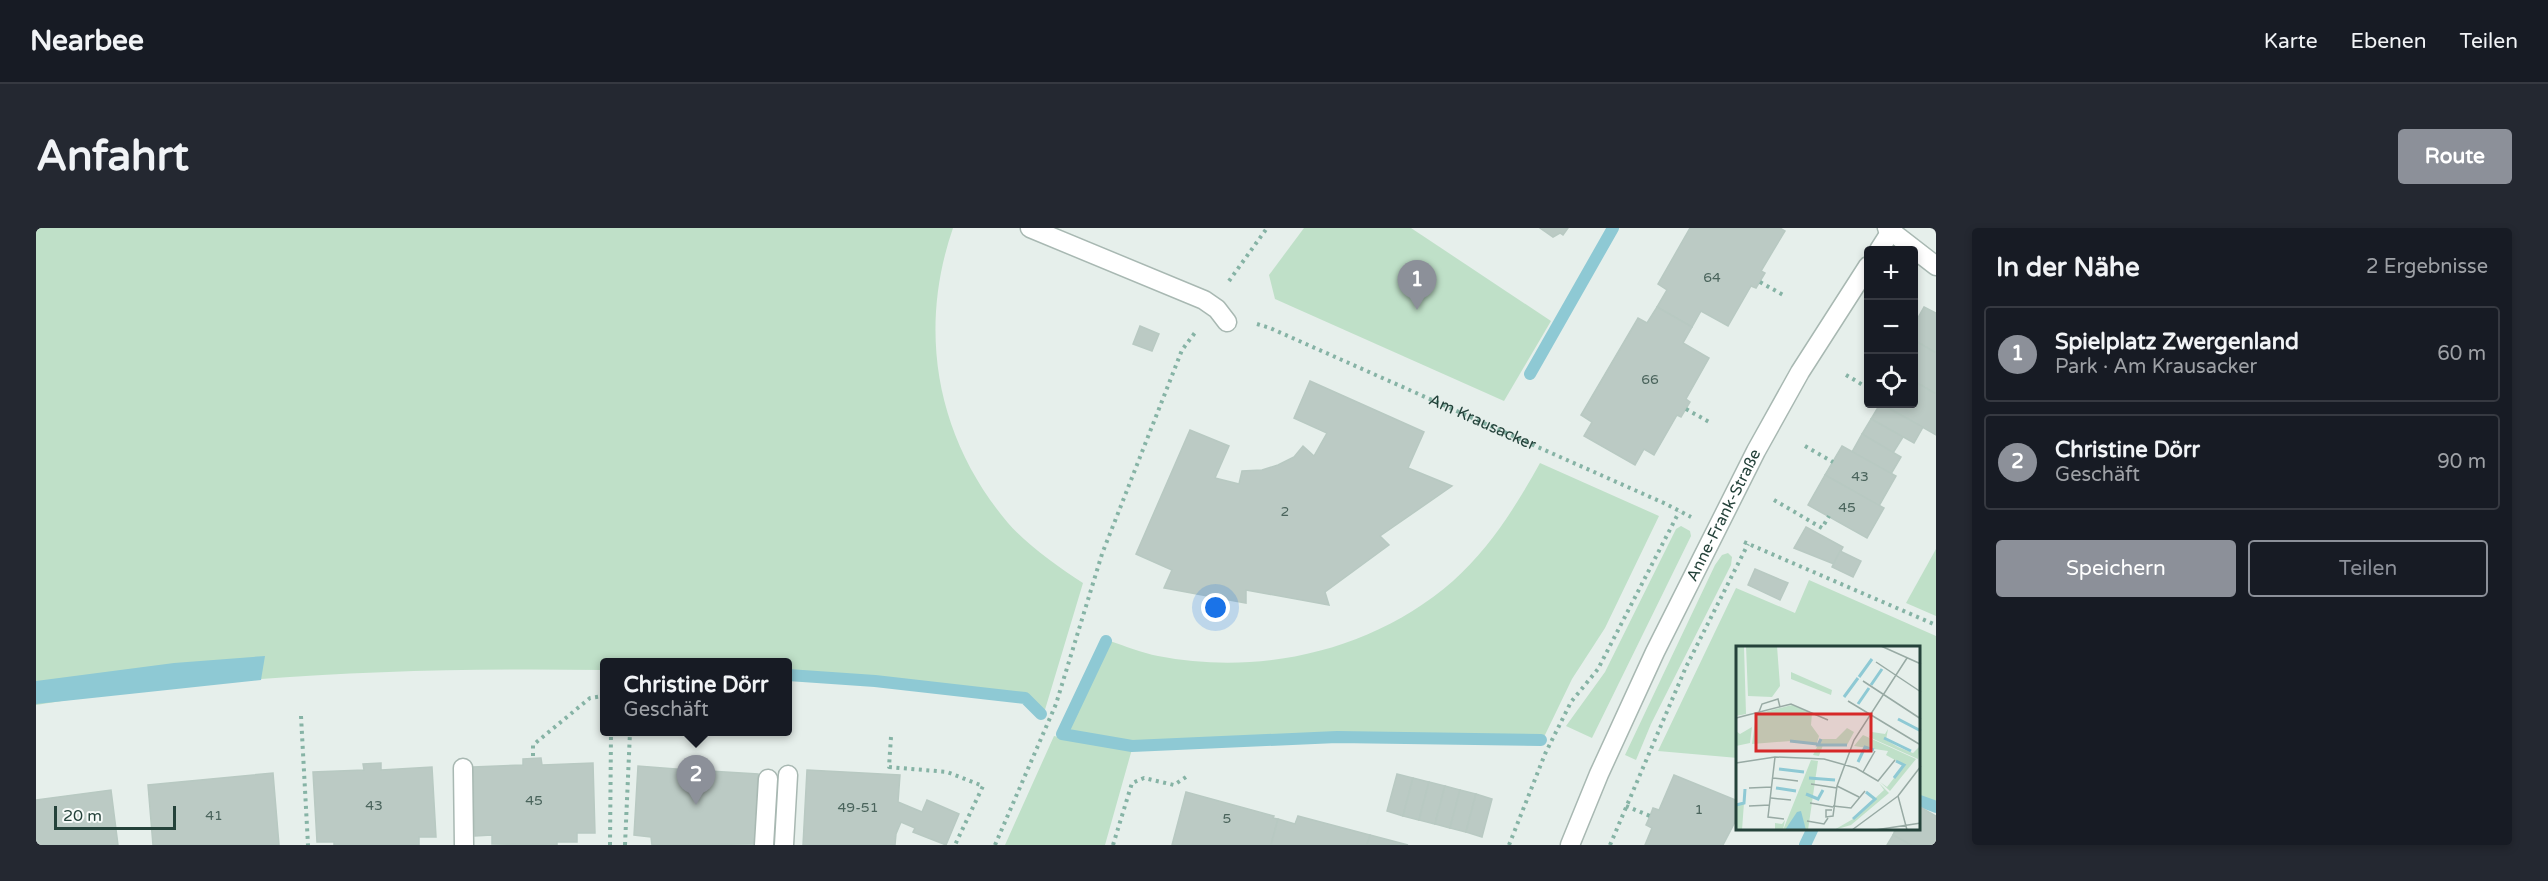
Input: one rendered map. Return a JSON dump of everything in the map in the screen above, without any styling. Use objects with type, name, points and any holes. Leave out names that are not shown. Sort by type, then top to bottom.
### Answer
[{"type":"street","points":[[1030,228],[1204,300],[1222,316]]},
{"type":"street","points":[[1881,246],[1890,229],[1936,266]]},
{"type":"street","name":"Anne-Frank-Straße","points":[[1570,845],[1654,652],[1756,451],[1800,372],[1864,274]]},
{"type":"street","points":[[463,768],[464,845]]},
{"type":"street","points":[[784,845],[788,775]]},
{"type":"street","points":[[764,845],[768,779]]},
{"type":"path","points":[[1222,316],[1226,284],[1267,228]]},
{"type":"path","points":[[1760,282],[1785,296]]},
{"type":"path","name":"Am Krausacker","points":[[995,845],[1056,704],[1101,554],[1182,350],[1195,330],[1210,325],[1222,316],[1270,328],[1748,544],[1936,625]]},
{"type":"path","points":[[1846,375],[1864,385]]},
{"type":"path","points":[[1686,409],[1711,423]]},
{"type":"path","points":[[1805,447],[1833,462]]},
{"type":"path","points":[[1774,500],[1822,528],[1829,516]]},
{"type":"path","points":[[1509,845],[1545,754],[1571,702],[1598,669],[1679,512]]},
{"type":"path","points":[[1610,845],[1686,667],[1748,544]]},
{"type":"path","points":[[532,756],[532,745],[590,698],[600,697]]},
{"type":"path","points":[[301,716],[308,845]]},
{"type":"path","points":[[610,845],[611,736]]},
{"type":"path","points":[[625,845],[630,736]]},
{"type":"path","points":[[891,737],[889,767],[947,772],[983,786],[955,845]]},
{"type":"path","points":[[1113,845],[1132,783],[1144,778],[1174,784],[1186,777]]},
{"type":"path","points":[[1626,806],[1650,816]]},
{"type":"green space","points":[[36,228],[953,228],[942,267],[936,306],[936,345],[940,383],[950,420],[964,456],[984,490],[1008,523],[1043,555],[1083,583],[1044,713],[1029,696],[900,681],[792,673],[792,658],[600,658],[600,670],[462,670],[319,675],[177,686],[36,705]]},
{"type":"green space","points":[[1304,228],[1411,228],[1551,321],[1504,401],[1275,299],[1269,275]]},
{"type":"green space","points":[[1540,463],[1659,516],[1605,628],[1572,679],[1544,737],[1303,735],[1134,742],[1105,845],[1005,845],[1054,736],[1063,738],[1110,641],[1158,656],[1236,663],[1276,660],[1352,641],[1388,625],[1422,605],[1453,581],[1479,555],[1501,526]]},
{"type":"green space","points":[[1681,526],[1690,531],[1691,536],[1592,738],[1566,726],[1605,672],[1676,529]]},
{"type":"green space","points":[[1936,549],[1936,616],[1906,603]]},
{"type":"green space","points":[[1728,553],[1732,557],[1731,565],[1651,724],[1636,760],[1625,755],[1715,565],[1722,555]]},
{"type":"green space","points":[[1809,580],[1936,636],[1936,805],[1921,799],[1921,646],[1736,646],[1736,758],[1658,751],[1736,588],[1795,613]]},
{"type":"water","points":[[265,656],[261,680],[36,704],[36,681],[174,663]]},
{"type":"building","points":[[1540,228],[1568,228],[1563,235],[1560,233],[1553,237]]},
{"type":"building","points":[[1690,228],[1780,228],[1785,231],[1761,271],[1765,273],[1756,288],[1751,286],[1728,326],[1701,311],[1692,327],[1657,307],[1667,290],[1658,284]]},
{"type":"building","points":[[1657,307],[1692,327],[1683,343],[1709,358],[1686,399],[1690,402],[1681,417],[1677,415],[1654,455],[1644,449],[1635,465],[1584,436],[1592,422],[1581,415],[1638,318],[1647,323]]},
{"type":"building","points":[[1924,307],[1936,313],[1936,353],[1918,342],[1918,318]]},
{"type":"building","points":[[1140,326],[1159,334],[1152,351],[1133,344]]},
{"type":"building","points":[[1918,342],[1936,353],[1936,394],[1918,383]]},
{"type":"building","points":[[1310,381],[1424,432],[1408,468],[1452,486],[1380,536],[1389,545],[1325,592],[1329,605],[1246,590],[1246,603],[1164,588],[1172,570],[1136,554],[1190,430],[1229,446],[1215,478],[1239,484],[1242,471],[1262,470],[1278,465],[1294,457],[1303,446],[1314,456],[1327,433],[1294,418]]},
{"type":"building","points":[[1918,383],[1936,394],[1936,435],[1889,408],[1918,408]]},
{"type":"building","points":[[1878,408],[1887,408],[1923,427],[1914,443],[1871,419]]},
{"type":"building","points":[[1871,419],[1903,437],[1893,453],[1862,434]]},
{"type":"building","points":[[1862,434],[1901,457],[1891,474],[1852,452]]},
{"type":"building","points":[[1842,446],[1896,476],[1879,506],[1825,475]]},
{"type":"building","points":[[1825,475],[1884,508],[1867,538],[1808,505]]},
{"type":"building","points":[[1806,527],[1843,547],[1834,564],[1794,548]]},
{"type":"building","points":[[1840,551],[1861,561],[1853,577],[1832,567]]},
{"type":"building","points":[[1755,569],[1788,583],[1780,600],[1748,585]]},
{"type":"building","points":[[541,758],[542,765],[593,763],[595,833],[577,833],[577,842],[557,842],[557,845],[492,844],[492,835],[475,836],[473,767],[523,765],[523,759]]},
{"type":"building","points":[[381,763],[381,770],[432,767],[436,837],[419,837],[419,845],[334,845],[334,842],[317,842],[313,772],[364,770],[363,764]]},
{"type":"building","points":[[690,763],[709,764],[709,771],[758,774],[754,844],[652,845],[651,837],[634,835],[638,766],[689,770]]},
{"type":"building","points":[[807,770],[900,775],[898,802],[922,812],[927,800],[959,814],[946,845],[913,832],[915,828],[901,822],[896,834],[895,845],[803,845]]},
{"type":"building","points":[[273,773],[279,845],[153,845],[148,785]]},
{"type":"building","points":[[1397,774],[1413,778],[1403,816],[1387,811]]},
{"type":"building","points":[[1674,775],[1736,800],[1736,820],[1723,845],[1645,845],[1652,828],[1646,825],[1653,808],[1659,810]]},
{"type":"building","points":[[1413,778],[1429,782],[1419,820],[1403,816]]},
{"type":"building","points":[[1429,782],[1445,786],[1435,824],[1419,820]]},
{"type":"building","points":[[1445,786],[1460,790],[1450,828],[1435,824]]},
{"type":"building","points":[[111,790],[118,845],[36,845],[36,800]]},
{"type":"building","points":[[1460,790],[1476,794],[1466,832],[1450,828]]},
{"type":"building","points":[[1186,792],[1274,816],[1273,818],[1278,819],[1271,845],[1172,845]]},
{"type":"building","points":[[1476,794],[1492,799],[1482,837],[1466,832]]},
{"type":"building","points":[[1921,808],[1936,816],[1936,845],[1911,845],[1893,835],[1895,830],[1921,830]]},
{"type":"building","points":[[1298,816],[1370,835],[1367,845],[1271,845],[1278,819],[1295,824]]},
{"type":"building","points":[[1370,835],[1408,845],[1367,845]]},
{"type":"building","points":[[1893,835],[1911,845],[1887,845]]},
{"type":"waterway","points":[[1530,374],[1613,228]]},
{"type":"waterway","points":[[1106,641],[1062,734],[1132,746],[1337,737],[1541,740]]},
{"type":"waterway","points":[[792,675],[875,681],[1025,698],[1041,714]]},
{"type":"waterway","points":[[1921,801],[1936,807]]},
{"type":"waterway","points":[[1805,845],[1812,830]]},
{"type":"place","name":"Spielplatz Zwergenland","points":[[1417,310]]},
{"type":"place","name":"Christine Dörr","points":[[696,805]]}]
